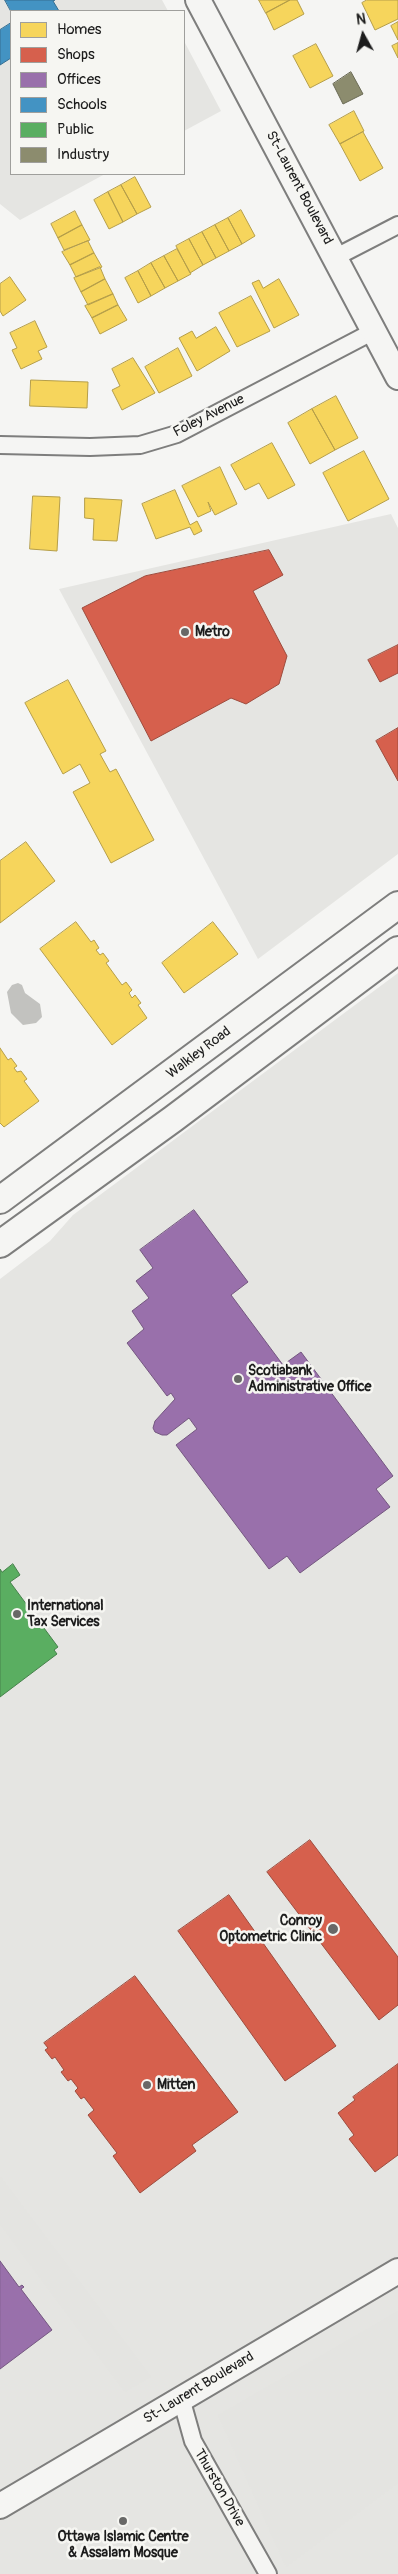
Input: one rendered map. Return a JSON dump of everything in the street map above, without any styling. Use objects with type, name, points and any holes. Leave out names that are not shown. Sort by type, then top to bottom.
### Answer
[{"type":"main road","name":"Walkley Road","points":[[0,1200],[398,905]]},
{"type":"main road","points":[[0,1244],[173,1119],[398,950]]},
{"type":"main road","points":[[306,972],[330,1001]]},
{"type":"street","name":"St-Laurent Boulevard","points":[[198,0],[398,377]]},
{"type":"street","points":[[336,257],[398,225]]},
{"type":"street","name":"Foley Avenue","points":[[0,445],[90,447],[140,445],[177,434],[374,331]]},
{"type":"street","name":"St-Laurent Boulevard","points":[[0,2506],[398,2272]]},
{"type":"street","name":"Thurston Drive","points":[[181,2398],[192,2441],[268,2574]]},
{"type":"shaded area","points":[[0,0],[162,0],[167,10],[10,10],[10,175],[103,175],[20,220],[0,204]]},
{"type":"shaded area","points":[[185,43],[221,111],[185,130]]},
{"type":"shaded area","points":[[391,514],[398,528],[398,854],[258,959],[59,589]]},
{"type":"shaded area","points":[[398,973],[398,2574],[0,2574],[0,1279],[50,1241],[73,1215]]},
{"type":"shaded area","points":[[18,983],[22,985],[25,993],[40,1004],[42,1017],[36,1023],[23,1025],[11,1013],[7,992],[12,985]]},
{"type":"shaded area","points":[[0,2176],[151,2377],[125,2392],[0,2224]]},
{"type":"shaded area","points":[[398,2311],[398,2483],[286,2567],[218,2415]]},
{"type":"building: Homes","points":[[259,0],[290,0],[266,13]]},
{"type":"building: Homes","points":[[290,0],[297,0],[304,14],[274,30],[266,13]]},
{"type":"building: Homes","points":[[367,0],[398,0],[398,19],[375,30],[362,3]]},
{"type":"building: Homes","points":[[398,22],[398,40],[391,26]]},
{"type":"building: Homes","points":[[398,43],[398,58],[392,46]]},
{"type":"building: Homes","points":[[316,44],[333,76],[310,88],[293,56]]},
{"type":"building: Homes","points":[[354,111],[364,131],[340,144],[329,125]]},
{"type":"building: Homes","points":[[363,132],[383,168],[360,181],[340,144]]},
{"type":"building: Homes","points":[[135,177],[151,207],[137,214],[121,185]]},
{"type":"building: Homes","points":[[121,185],[137,214],[123,222],[108,192]]},
{"type":"building: Homes","points":[[108,192],[123,222],[109,229],[94,200]]},
{"type":"building: Homes","points":[[241,210],[255,236],[242,244],[228,218]]},
{"type":"building: Homes","points":[[75,211],[82,225],[58,238],[51,224]]},
{"type":"building: Homes","points":[[228,218],[242,244],[229,251],[215,225]]},
{"type":"building: Homes","points":[[82,225],[90,240],[64,250],[58,238]]},
{"type":"building: Homes","points":[[215,225],[229,251],[216,258],[202,232]]},
{"type":"building: Homes","points":[[202,232],[216,258],[203,265],[189,239]]},
{"type":"building: Homes","points":[[189,239],[203,265],[190,273],[176,246]]},
{"type":"building: Homes","points":[[88,241],[94,253],[70,265],[62,252]]},
{"type":"building: Homes","points":[[177,249],[191,274],[178,281],[164,256]]},
{"type":"building: Homes","points":[[94,253],[102,267],[76,277],[70,265]]},
{"type":"building: Homes","points":[[164,256],[178,281],[165,288],[151,263]]},
{"type":"building: Homes","points":[[151,263],[165,288],[151,296],[138,271]]},
{"type":"building: Homes","points":[[100,267],[105,279],[81,292],[74,278]]},
{"type":"building: Homes","points":[[138,271],[151,296],[138,303],[125,278]]},
{"type":"building: Homes","points":[[10,277],[26,300],[3,316],[0,311],[0,284]]},
{"type":"building: Homes","points":[[105,279],[113,294],[88,305],[81,292]]},
{"type":"building: Homes","points":[[279,279],[299,315],[274,328],[252,283],[259,280],[263,288]]},
{"type":"building: Homes","points":[[113,294],[118,305],[92,318],[85,306]]},
{"type":"building: Homes","points":[[251,296],[270,331],[237,347],[219,313]]},
{"type":"building: Homes","points":[[118,305],[127,320],[100,334],[92,318]]},
{"type":"building: Homes","points":[[35,321],[47,347],[38,351],[42,359],[21,369],[12,350],[17,348],[10,333]]},
{"type":"building: Homes","points":[[216,327],[230,351],[197,371],[179,338],[192,331],[196,338]]},
{"type":"building: Homes","points":[[178,348],[192,376],[159,393],[145,367]]},
{"type":"building: Homes","points":[[133,358],[155,393],[122,410],[112,390],[120,386],[112,369]]},
{"type":"building: Homes","points":[[31,380],[88,382],[87,408],[30,406]]},
{"type":"building: Homes","points":[[336,396],[358,438],[335,450],[312,409]]},
{"type":"building: Homes","points":[[312,409],[335,450],[310,464],[288,423]]},
{"type":"building: Homes","points":[[272,443],[295,485],[268,499],[259,483],[245,490],[231,465]]},
{"type":"building: Homes","points":[[364,451],[389,499],[348,521],[323,473]]},
{"type":"building: Homes","points":[[220,467],[237,504],[215,515],[208,502],[211,511],[198,517],[182,486]]},
{"type":"building: Homes","points":[[175,490],[190,525],[197,521],[202,531],[194,535],[190,527],[156,539],[142,504]]},
{"type":"building: Homes","points":[[33,496],[60,497],[57,551],[30,549]]},
{"type":"building: Homes","points":[[85,498],[122,500],[117,541],[93,540],[94,519],[85,518]]},
{"type":"building: Homes","points":[[68,680],[106,751],[100,754],[110,772],[116,769],[154,840],[111,863],[73,792],[90,783],[80,764],[63,774],[25,703]]},
{"type":"building: Homes","points":[[26,842],[55,881],[0,923],[0,861]]},
{"type":"building: Homes","points":[[76,922],[91,942],[94,940],[99,948],[96,950],[100,955],[103,953],[109,961],[106,963],[122,985],[126,982],[132,990],[129,993],[132,998],[135,995],[141,1003],[138,1005],[147,1018],[112,1045],[40,949]]},
{"type":"building: Homes","points":[[213,922],[238,954],[184,993],[162,963]]},
{"type":"building: Homes","points":[[0,1048],[8,1060],[11,1058],[17,1066],[14,1068],[17,1072],[21,1071],[27,1079],[24,1081],[39,1101],[4,1127],[0,1123]]},
{"type":"building: Shops","name":"Metro","points":[[269,550],[283,575],[253,591],[287,656],[279,684],[246,704],[231,698],[151,741],[82,608],[145,576]]},
{"type":"building: Shops","points":[[398,645],[398,673],[380,682],[368,660]]},
{"type":"building: Shops","points":[[398,728],[398,781],[376,741]]},
{"type":"building: Shops","points":[[310,1840],[398,1957],[398,2005],[379,2020],[267,1872]]},
{"type":"building: Shops","points":[[229,1895],[336,2046],[285,2081],[178,1931]]},
{"type":"building: Shops","name":"Mitten","points":[[135,1976],[238,2112],[192,2145],[196,2151],[140,2193],[113,2156],[117,2153],[88,2115],[94,2110],[84,2097],[81,2099],[75,2091],[78,2088],[71,2079],[68,2081],[61,2072],[64,2070],[55,2057],[52,2059],[45,2050],[48,2048],[44,2043]]},
{"type":"building: Shops","points":[[398,2064],[398,2155],[375,2172],[349,2139],[354,2135],[338,2113],[355,2100],[353,2097]]},
{"type":"building: Offices","name":"Scotiabank Administrative Office","points":[[194,1210],[248,1282],[231,1295],[283,1365],[301,1352],[393,1476],[376,1489],[390,1507],[300,1573],[287,1556],[269,1569],[176,1445],[197,1429],[189,1418],[167,1435],[155,1432],[153,1428],[155,1421],[175,1399],[171,1393],[167,1396],[127,1343],[144,1329],[132,1311],[149,1298],[136,1281],[153,1268],[140,1250]]},
{"type":"building: Offices","points":[[0,2261],[19,2287],[22,2285],[24,2287],[21,2289],[52,2330],[0,2369]]},
{"type":"building: Schools","points":[[5,0],[55,0],[53,1],[58,10],[10,10]]},
{"type":"building: Schools","points":[[10,24],[10,59],[0,65],[0,30]]},
{"type":"building: Public","name":"International Tax Services","points":[[13,1564],[20,1575],[10,1582],[58,1647],[54,1650],[57,1654],[0,1697],[0,1569],[2,1572]]},
{"type":"building: Industry","points":[[351,72],[363,94],[343,104],[333,84]]},
{"type":"place","name":"Metro","points":[[185,632]]},
{"type":"place","name":"Scotiabank Administrative Office","points":[[238,1379]]},
{"type":"place","name":"International Tax Services","points":[[17,1614]]},
{"type":"place","name":"Conroy Optometric Clinic","points":[[333,1929]]},
{"type":"place","name":"Mitten","points":[[147,2085]]},
{"type":"place","name":"Ottawa Islamic Centre & Assalam Mosque","points":[[123,2521]]}]
